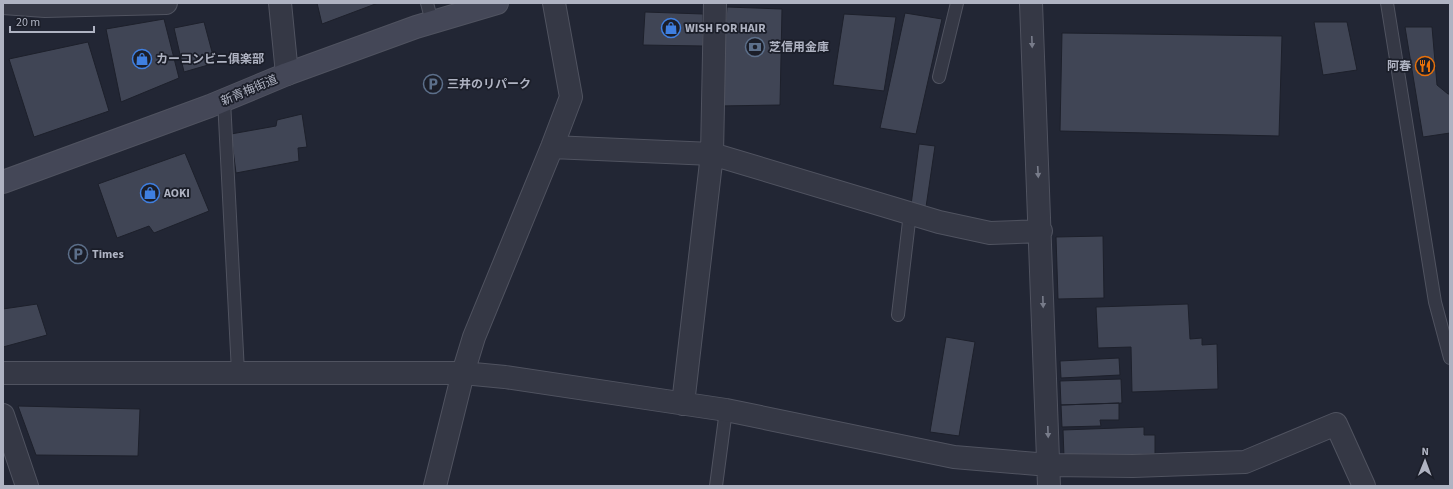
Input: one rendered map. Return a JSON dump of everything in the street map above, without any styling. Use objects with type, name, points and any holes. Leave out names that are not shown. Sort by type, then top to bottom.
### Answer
[{"type":"main road","name":"新青梅街道","points":[[3,182],[224,100],[430,12],[497,3]]},
{"type":"street","points":[[3,4],[45,6],[166,3]]},
{"type":"street","points":[[280,3],[287,74]]},
{"type":"street","points":[[435,486],[463,373],[474,336],[571,97],[554,3]]},
{"type":"street","points":[[683,404],[712,154],[715,3]]},
{"type":"street","points":[[1031,3],[1041,231],[1049,476]]},
{"type":"street","points":[[552,147],[712,154],[910,213],[990,233],[1041,231]]},
{"type":"street","points":[[3,373],[463,373],[505,377],[726,410],[1049,476],[1133,466],[1245,462],[1336,424],[1364,486]]},
{"type":"street","points":[[3,415],[8,444],[27,486]]},
{"type":"lane","points":[[939,77],[957,3]]},
{"type":"lane","points":[[1387,3],[1435,302],[1450,358]]},
{"type":"lane","points":[[224,100],[238,372]]},
{"type":"lane","points":[[898,314],[910,213]]},
{"type":"lane","points":[[716,486],[726,410]]},
{"type":"building","points":[[317,3],[378,3],[322,24]]},
{"type":"building","points":[[727,7],[782,9],[780,105],[719,106]]},
{"type":"building","points":[[645,12],[703,14],[703,46],[643,45]]},
{"type":"building","points":[[905,13],[942,19],[916,134],[880,128]]},
{"type":"building","points":[[844,14],[896,17],[884,91],[833,85]]},
{"type":"building","points":[[164,19],[179,78],[121,102],[106,29]]},
{"type":"building","points":[[204,22],[215,63],[184,72],[174,28]]},
{"type":"building","points":[[1314,22],[1347,22],[1357,70],[1323,75]]},
{"type":"building","points":[[1405,27],[1432,27],[1437,85],[1450,94],[1450,133],[1423,137]]},
{"type":"building","points":[[1062,33],[1282,36],[1279,136],[1060,131]]},
{"type":"building","points":[[88,42],[109,111],[34,137],[9,59]]},
{"type":"building","points":[[302,114],[307,147],[298,148],[299,161],[236,173],[231,134],[276,126],[277,120]]},
{"type":"building","points":[[919,144],[935,146],[926,207],[911,205]]},
{"type":"building","points":[[185,153],[209,211],[154,233],[149,226],[117,238],[98,184]]},
{"type":"building","points":[[1103,236],[1104,298],[1058,299],[1056,237]]},
{"type":"building","points":[[37,304],[47,335],[3,347],[3,309]]},
{"type":"building","points":[[1188,304],[1190,339],[1202,338],[1202,345],[1217,344],[1218,389],[1132,392],[1131,347],[1098,348],[1096,307]]},
{"type":"building","points":[[946,337],[975,342],[959,436],[930,432]]},
{"type":"building","points":[[1119,358],[1120,375],[1061,378],[1060,361]]},
{"type":"building","points":[[1121,379],[1122,403],[1061,405],[1060,381]]},
{"type":"building","points":[[1119,403],[1119,420],[1100,420],[1101,426],[1062,427],[1061,405]]},
{"type":"building","points":[[18,406],[140,409],[138,456],[36,455]]},
{"type":"building","points":[[1144,427],[1144,435],[1155,435],[1155,454],[1064,457],[1063,430]]},
{"type":"place","name":"WISH FOR HAIR","points":[[671,28]]},
{"type":"place","name":"芝信用金庫","points":[[755,47]]},
{"type":"place","name":"カーコンビニ俱楽部","points":[[142,59]]},
{"type":"place","name":"阿春","points":[[1425,66]]},
{"type":"place","name":"三井のリパーク","points":[[433,84]]},
{"type":"place","name":"AOKI","points":[[150,193]]},
{"type":"place","name":"Times","points":[[78,254]]}]
